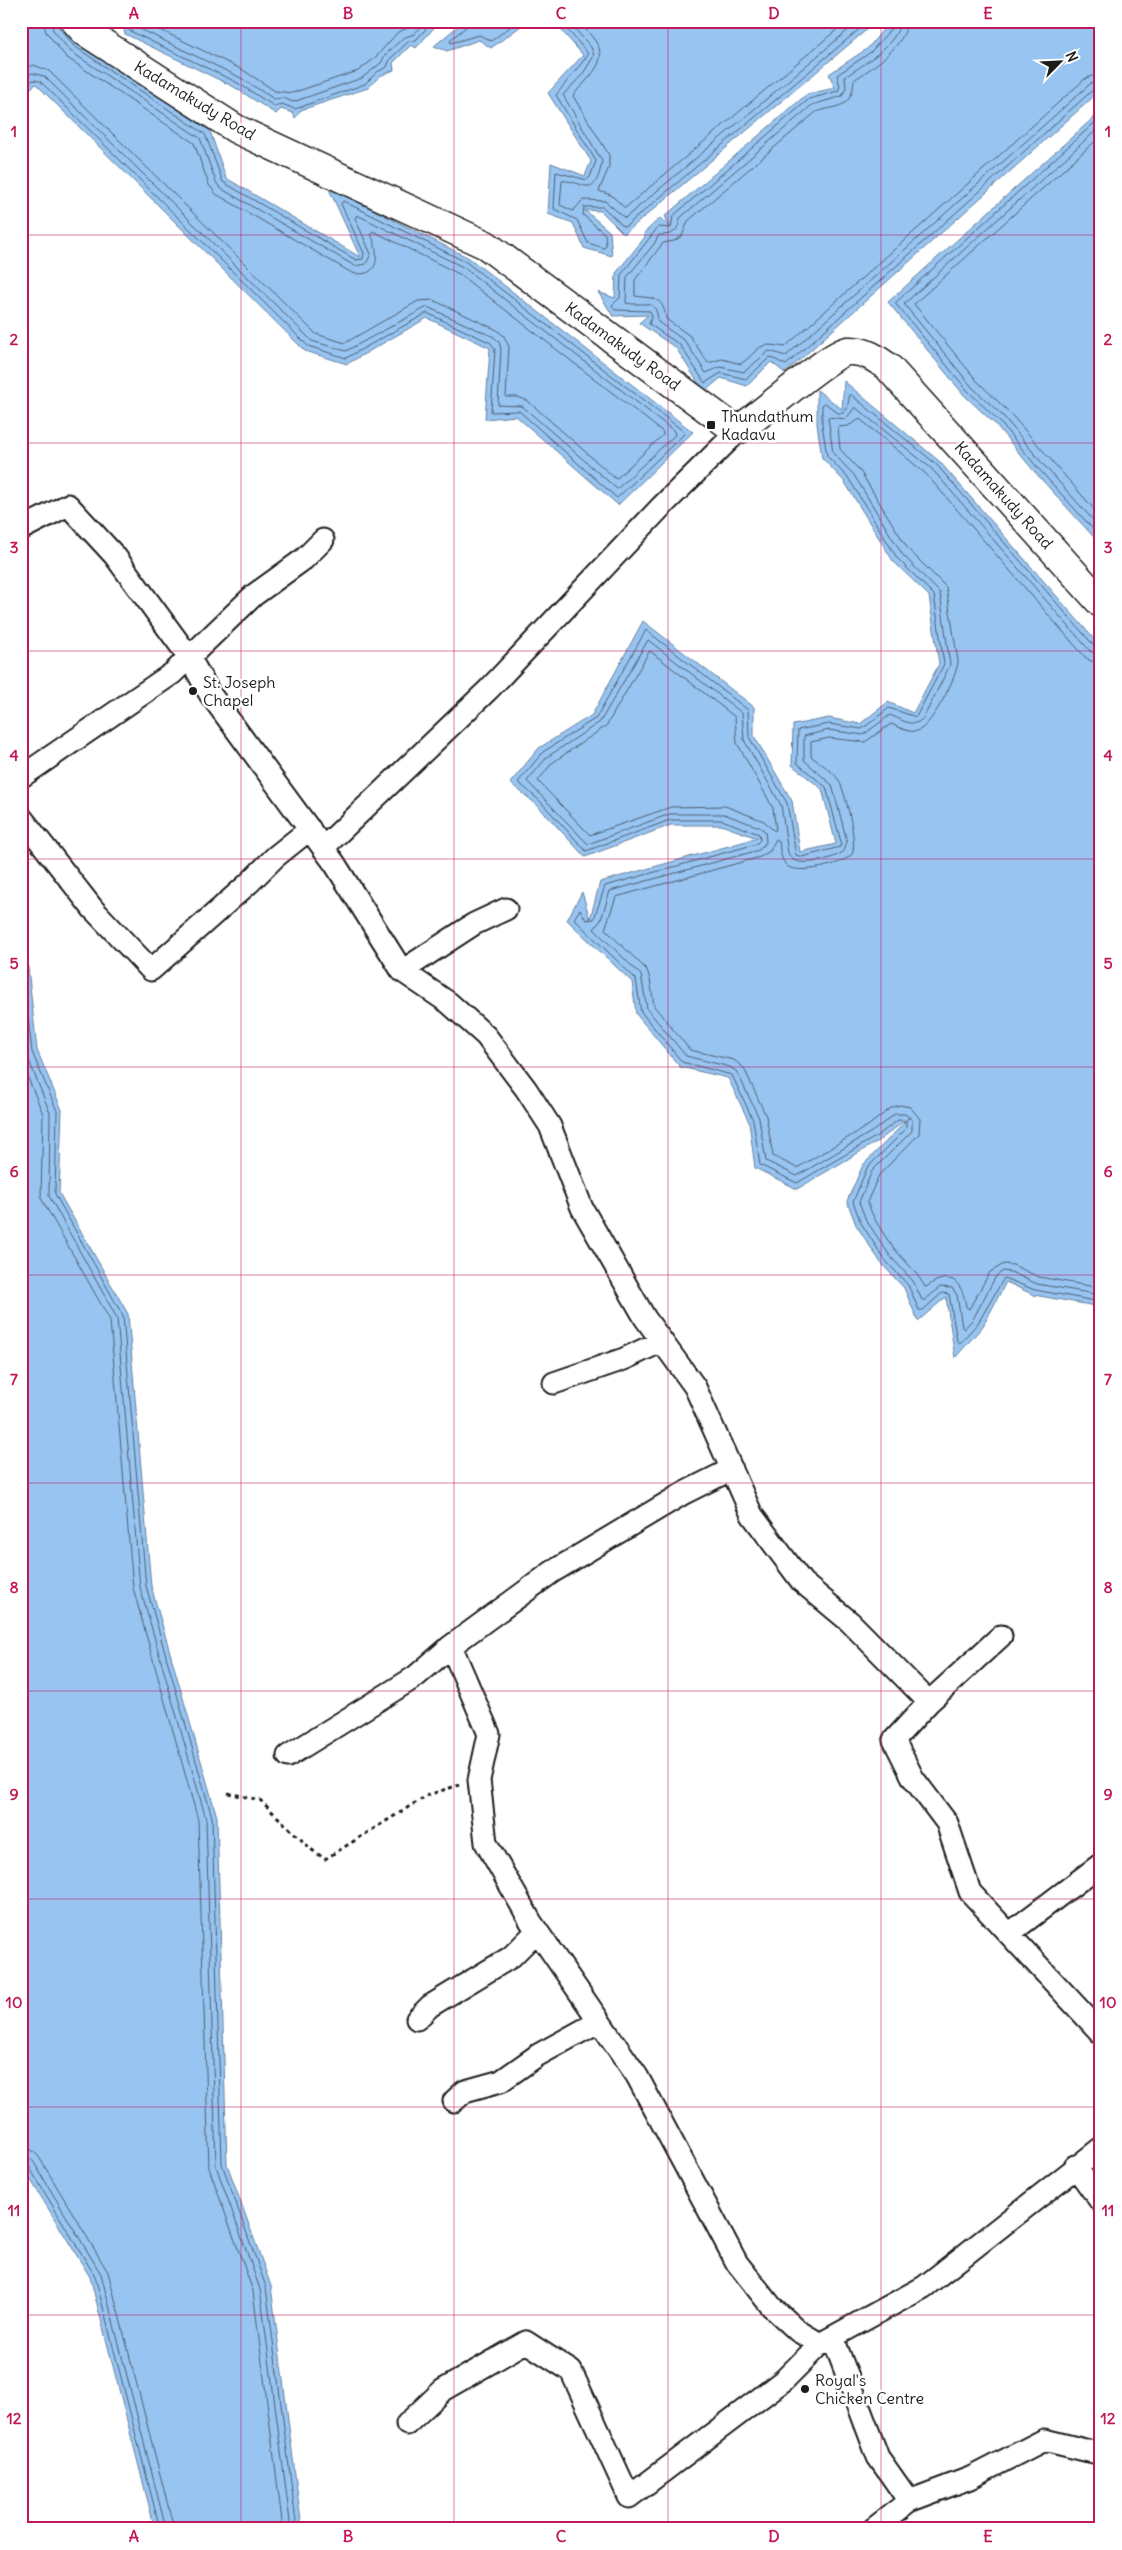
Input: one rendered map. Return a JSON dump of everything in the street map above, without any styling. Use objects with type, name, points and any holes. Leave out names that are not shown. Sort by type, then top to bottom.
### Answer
[{"type":"street","name":"Kadamakudy Road","points":[[75,21],[84,31],[236,129],[486,245],[729,425],[740,429],[820,366],[847,351],[871,355],[889,368],[1101,602]]},
{"type":"street","points":[[324,848],[489,690],[660,508],[740,429]]},
{"type":"street","points":[[21,529],[68,505],[115,556],[189,657],[210,694],[324,848],[402,971],[449,1003],[486,1036],[526,1089],[550,1126],[582,1208],[645,1318],[695,1386],[752,1515],[802,1582],[850,1622],[929,1702]]},
{"type":"street","points":[[21,777],[173,673],[254,595],[304,559],[323,540]]},
{"type":"street","points":[[21,817],[92,908],[151,970],[249,883],[274,857],[310,829]]},
{"type":"street","points":[[402,971],[474,924],[506,909]]},
{"type":"street","points":[[554,1383],[624,1359],[662,1341]]},
{"type":"street","points":[[288,1756],[415,1677],[451,1646],[552,1572],[684,1493],[732,1469]]},
{"type":"street","points":[[1002,1636],[929,1702],[894,1740],[913,1778],[947,1823],[970,1892],[1101,2033]]},
{"type":"street","points":[[451,1646],[489,1734],[479,1780],[486,1843],[537,1932],[637,2076],[737,2264],[771,2306],[798,2331],[826,2341],[878,2458],[909,2501]]},
{"type":"street","points":[[1010,1933],[1101,1864]]},
{"type":"street","points":[[417,2019],[430,2006],[511,1957],[537,1932]]},
{"type":"street","points":[[454,2100],[465,2091],[501,2081],[546,2050],[598,2022]]},
{"type":"street","points":[[407,2424],[443,2390],[526,2342],[571,2371],[629,2498],[784,2380],[826,2341],[924,2287],[1075,2166],[1101,2148]]},
{"type":"street","points":[[1075,2166],[1101,2202]]},
{"type":"street","points":[[873,2529],[909,2501],[970,2478],[1044,2440],[1101,2454]]},
{"type":"path","points":[[228,1793],[260,1800],[312,1850],[325,1859],[428,1795],[479,1780]]},
{"type":"water","points":[[21,21],[61,21],[77,42],[210,131],[226,178],[360,257],[328,187],[469,258],[693,432],[618,505],[516,416],[485,419],[490,348],[427,318],[347,364],[305,351],[36,84],[21,96]]},
{"type":"water","points":[[111,21],[440,21],[416,48],[411,45],[393,63],[394,70],[380,76],[368,88],[301,110],[295,118],[293,113],[281,109],[276,114],[234,87],[125,34],[124,29]]},
{"type":"water","points":[[464,21],[528,21],[491,48],[479,40],[447,51],[434,46]]},
{"type":"water","points":[[553,21],[877,21],[624,234],[601,211],[585,210],[610,232],[612,256],[584,248],[573,223],[548,214],[551,163],[585,176],[591,161],[548,93],[583,55]]},
{"type":"water","points":[[890,21],[894,24],[897,21],[1101,21],[1101,90],[785,373],[771,362],[747,386],[721,378],[704,392],[676,348],[639,323],[648,315],[613,316],[598,292],[615,298],[616,273],[645,237],[644,233],[660,218],[670,227],[665,216],[807,94],[835,88],[829,74],[868,48]]},
{"type":"water","points":[[1101,111],[1101,545],[1033,470],[996,425],[964,395],[888,302]]},
{"type":"water","points":[[844,381],[939,461],[1101,647],[1101,1307],[1034,1295],[1006,1282],[983,1326],[955,1358],[946,1297],[918,1321],[904,1288],[881,1263],[856,1225],[847,1201],[863,1165],[912,1115],[880,1140],[797,1189],[755,1168],[749,1122],[728,1078],[680,1067],[636,1014],[632,982],[567,920],[582,892],[590,919],[600,882],[757,838],[721,825],[671,825],[585,857],[536,804],[510,783],[539,748],[592,715],[643,621],[754,707],[754,736],[792,801],[800,852],[836,844],[822,789],[792,765],[793,725],[829,718],[860,724],[888,702],[913,713],[939,664],[929,596],[893,561],[844,481],[822,458],[817,424],[817,390],[842,409]]},
{"type":"water","points":[[21,928],[24,931],[37,1050],[62,1110],[59,1193],[128,1314],[151,1586],[217,1817],[227,2164],[271,2286],[302,2529],[155,2529],[90,2277],[21,2164]]},
{"type":"place","name":"Thundathum Kadavu","points":[[711,425]]},
{"type":"place","name":"St. Joseph Chapel","points":[[193,691]]},
{"type":"place","name":"Royal's Chicken Centre","points":[[805,2389]]}]
